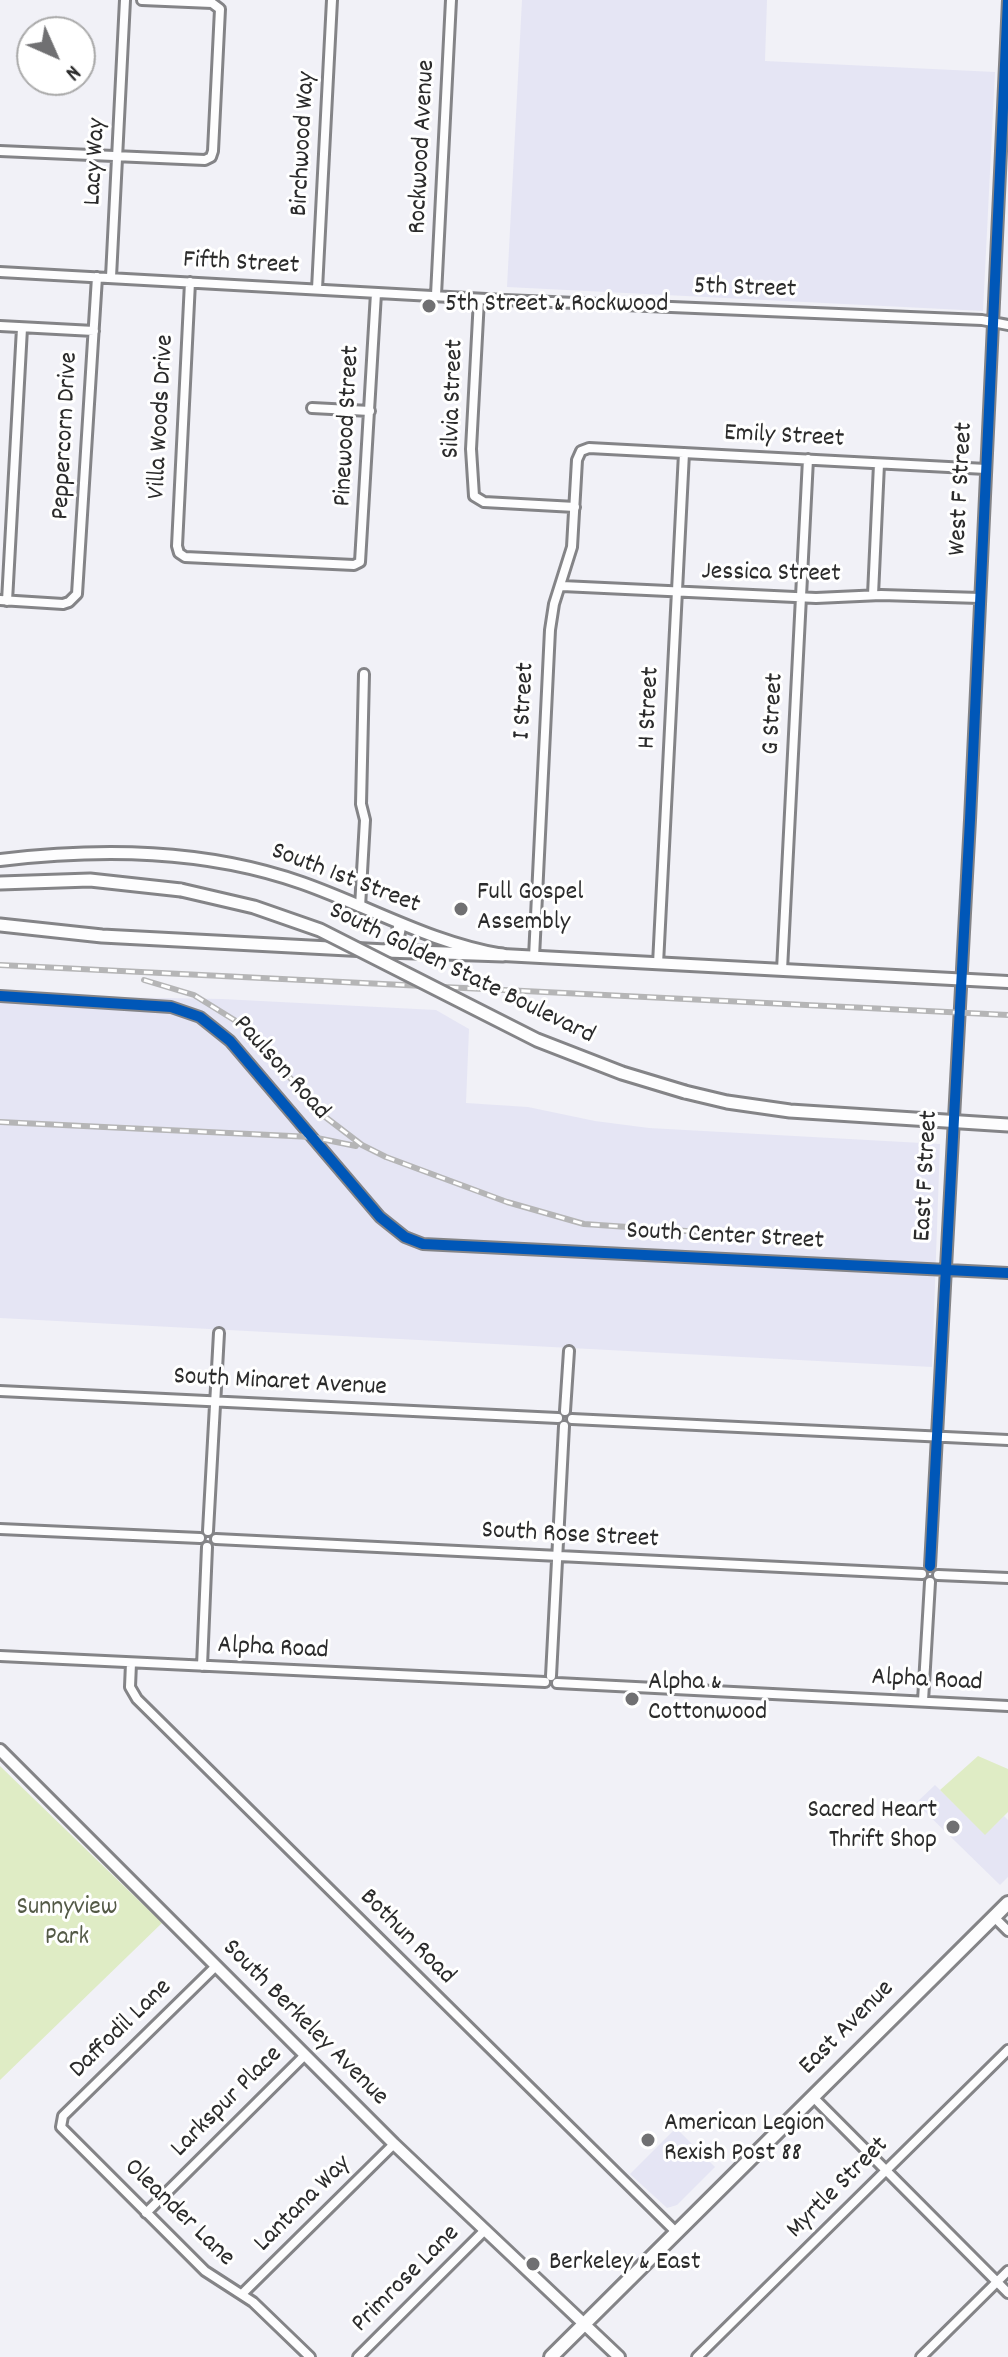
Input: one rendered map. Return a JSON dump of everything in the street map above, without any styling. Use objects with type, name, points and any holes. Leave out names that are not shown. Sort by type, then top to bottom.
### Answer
[{"type":"main road","name":"South Golden State Boulevard","points":[[0,883],[90,880],[181,890],[254,907],[320,930],[537,1040],[622,1073],[685,1092],[790,1111],[1008,1125]]},
{"type":"main road","points":[[0,925],[102,936],[503,955]]},
{"type":"main road","points":[[386,951],[396,944],[400,925]]},
{"type":"main road","name":"East Avenue","points":[[551,2357],[1008,1903]]},
{"type":"street","name":"Lacy Way","points":[[111,277],[125,0]]},
{"type":"street","points":[[0,151],[205,160],[211,157],[219,6],[212,3],[142,0]]},
{"type":"street","name":"Birchwood Way","points":[[317,289],[332,0]]},
{"type":"street","name":"Rockwood Avenue","points":[[436,295],[451,0]]},
{"type":"street","name":"West F Street","points":[[961,980],[1008,0]]},
{"type":"street","name":"Fifth Street","points":[[0,272],[479,299]]},
{"type":"street","name":"Peppercorn Drive","points":[[4,601],[63,604],[75,598],[78,588],[97,277]]},
{"type":"street","name":"Villa Woods Drive","points":[[190,282],[179,553],[185,557],[200,558],[354,565],[360,562]]},
{"type":"street","name":"Pinewood Street","points":[[360,562],[376,293]]},
{"type":"street","name":"5th Street","points":[[479,299],[982,320],[1008,325]]},
{"type":"street","name":"Silvia Street","points":[[479,299],[471,449],[473,492],[477,499],[484,502],[575,507]]},
{"type":"street","points":[[0,326],[94,331]]},
{"type":"street","points":[[4,601],[22,328]]},
{"type":"street","points":[[312,408],[370,411]]},
{"type":"street","name":"Emily Street","points":[[581,451],[589,448],[986,469]]},
{"type":"street","name":"I Street","points":[[534,957],[550,630],[554,604],[572,547],[577,460],[581,451]]},
{"type":"street","name":"H Street","points":[[658,964],[684,453]]},
{"type":"street","name":"G Street","points":[[782,970],[808,459]]},
{"type":"street","points":[[873,595],[879,464]]},
{"type":"street","name":"Jessica Street","points":[[562,586],[801,598],[873,595],[980,598]]},
{"type":"street","points":[[360,907],[365,820],[361,804],[364,674]]},
{"type":"street","name":"South 1st Street","points":[[0,860],[101,853],[204,859],[275,874],[445,941],[503,955],[1008,982]]},
{"type":"street","name":"East F Street","points":[[930,1566],[961,980]]},
{"type":"street","name":"Paulson Road","points":[[0,996],[163,1006],[200,1017],[218,1029],[241,1053],[388,1225],[413,1241],[441,1246]]},
{"type":"street","name":"South Center Street","points":[[441,1246],[1008,1273]]},
{"type":"street","points":[[208,1531],[219,1333]]},
{"type":"street","points":[[551,1680],[562,1418],[569,1351]]},
{"type":"street","name":"South Minaret Avenue","points":[[0,1391],[562,1418]]},
{"type":"street","points":[[562,1418],[569,1425],[572,1419],[1008,1440]]},
{"type":"street","points":[[0,1529],[200,1538]]},
{"type":"street","points":[[200,1538],[204,1532],[213,1532],[216,1539],[207,1547]]},
{"type":"street","points":[[200,1538],[207,1547]]},
{"type":"street","name":"South Rose Street","points":[[216,1539],[922,1574]]},
{"type":"street","points":[[202,1666],[207,1547]]},
{"type":"street","points":[[930,1566],[935,1568],[938,1575],[930,1582],[922,1574],[930,1566]]},
{"type":"street","points":[[938,1575],[1008,1578]]},
{"type":"street","points":[[923,1701],[930,1582]]},
{"type":"street","name":"Alpha Road","points":[[0,1656],[551,1680],[1008,1706]]},
{"type":"street","name":"Bothun Road","points":[[131,1663],[129,1684],[137,1699],[675,2231]]},
{"type":"street","name":"South Berkeley Avenue","points":[[0,1750],[394,2144],[619,2357]]},
{"type":"street","points":[[994,1917],[1008,1931]]},
{"type":"street","name":"Daffodil Lane","points":[[60,2124],[63,2116],[215,1967]]},
{"type":"street","name":"Myrtle Street","points":[[697,2357],[1008,2050]]},
{"type":"street","name":"Larkspur Place","points":[[146,2213],[305,2055]]},
{"type":"street","points":[[812,2096],[1008,2293]]},
{"type":"street","name":"Oleander Lane","points":[[60,2124],[63,2131],[209,2275],[242,2294],[263,2311],[310,2357]]},
{"type":"street","name":"Lantana Way","points":[[242,2294],[394,2144]]},
{"type":"street","name":"Primrose Lane","points":[[358,2357],[484,2231]]},
{"type":"street","points":[[921,2357],[1008,2271]]},
{"type":"shaded area","points":[[522,0],[767,0],[765,61],[995,72],[983,311],[507,287]]},
{"type":"shaded area","points":[[0,995],[222,999],[436,1010],[469,1029],[466,1103],[528,1107],[649,1128],[940,1144],[932,1367],[0,1318]]},
{"type":"shaded area","points":[[935,1785],[985,1834],[1004,1816],[1008,1820],[1008,1877],[1000,1885],[916,1803]]},
{"type":"shaded area","points":[[676,2128],[715,2167],[677,2205],[667,2208],[630,2174]]},
{"type":"green space","points":[[978,1756],[1008,1769],[1008,1812],[985,1835],[940,1790]]},
{"type":"green space","name":"Sunnyview Park","points":[[0,1766],[162,1923],[0,2080]]},
{"type":"railway","points":[[0,965],[1008,1015]]},
{"type":"railway","points":[[144,980],[194,995],[244,1026],[324,1116],[362,1145],[386,1157],[507,1202],[584,1224],[745,1235]]},
{"type":"railway","points":[[0,1122],[312,1137],[356,1146]]},
{"type":"cycle path","points":[[930,1566],[970,820],[1008,0]]},
{"type":"cycle path","points":[[0,996],[171,1007],[200,1017],[230,1041],[380,1217],[405,1237],[423,1244],[1008,1273]]},
{"type":"place","name":"5th Street & Rockwood","points":[[429,306]]},
{"type":"place","name":"Full Gospel Assembly","points":[[461,909]]},
{"type":"place","name":"Alpha & Cottonwood","points":[[632,1699]]},
{"type":"place","name":"Sacred Heart Thrift Shop","points":[[953,1827]]},
{"type":"place","name":"American Legion Rexish Post 88","points":[[648,2140]]},
{"type":"place","name":"Berkeley & East","points":[[533,2264]]}]
